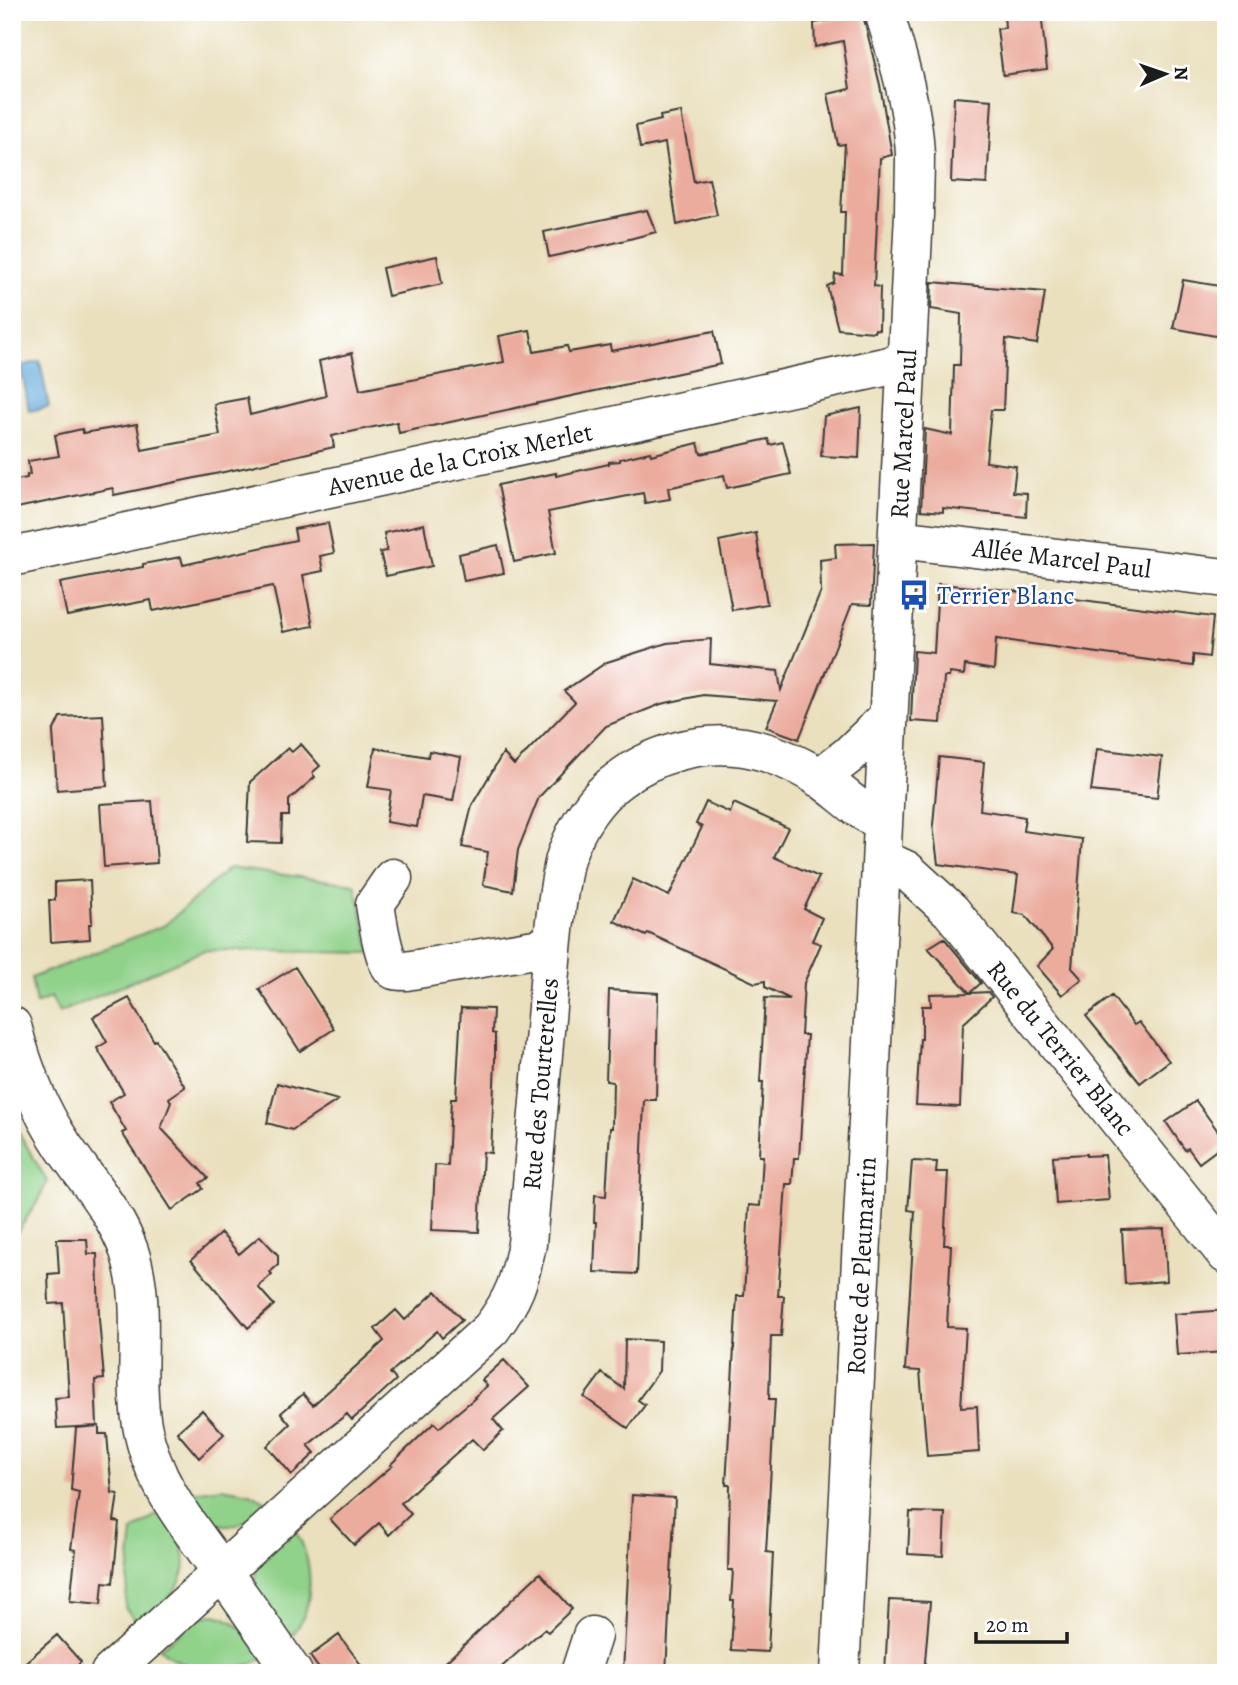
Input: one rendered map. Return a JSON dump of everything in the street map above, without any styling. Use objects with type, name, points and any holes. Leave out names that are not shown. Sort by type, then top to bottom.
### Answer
[{"type":"street","name":"Rue Marcel Paul","points":[[883,841],[915,152],[897,53],[884,12]]},
{"type":"street","name":"Avenue de la Croix Merlet","points":[[12,557],[907,362]]},
{"type":"street","name":"Allée Marcel Paul","points":[[898,539],[1226,578]]},
{"type":"street","points":[[819,778],[849,755],[888,718]]},
{"type":"street","name":"Rue des Tourterelles","points":[[110,1673],[491,1329],[507,1308],[520,1282],[527,1244],[552,946],[566,855],[580,824],[596,802],[627,774],[672,753],[720,745],[745,747],[790,762],[819,778],[863,811],[883,841]]},
{"type":"street","name":"Rue du Terrier Blanc","points":[[883,841],[906,870],[951,911],[1226,1254]]},
{"type":"street","name":"Route de Pleumartin","points":[[840,1673],[883,841]]},
{"type":"street","points":[[393,878],[374,904],[387,957],[394,970],[406,971],[552,946]]},
{"type":"street","points":[[12,1026],[25,1072],[36,1097],[63,1145],[109,1210],[129,1251],[139,1307],[139,1402],[142,1426],[168,1497],[293,1673]]},
{"type":"street","points":[[580,1673],[592,1636]]},
{"type":"green space","points":[[229,868],[355,884],[371,953],[204,950],[59,1013],[51,997],[36,1004],[31,978],[165,925]]},
{"type":"green space","points":[[12,1118],[47,1181],[40,1198],[12,1240]]},
{"type":"green space","points":[[222,1488],[250,1493],[273,1505],[246,1521],[226,1525],[206,1520],[181,1498],[194,1492]]},
{"type":"green space","points":[[161,1511],[181,1544],[185,1561],[184,1572],[174,1592],[140,1625],[125,1608],[133,1531]]},
{"type":"green space","points":[[293,1526],[306,1555],[309,1571],[308,1602],[295,1631],[284,1643],[262,1604],[255,1582],[259,1562]]},
{"type":"green space","points":[[214,1615],[238,1625],[266,1657],[238,1668],[211,1671],[185,1664],[160,1648],[200,1617]]},
{"type":"water","points":[[40,361],[49,407],[29,411],[21,366]]},
{"type":"building","points":[[837,12],[860,12],[863,15],[880,85],[892,155],[880,158],[874,286],[880,287],[879,330],[875,329],[874,332],[838,329],[827,286],[834,283],[835,274],[843,275],[845,212],[841,212],[845,144],[838,145],[828,94],[850,89],[843,41],[815,47],[814,23],[838,19]]},
{"type":"building","points":[[1041,12],[1047,69],[1003,75],[997,29],[1005,28],[1004,14]]},
{"type":"building","points":[[954,97],[992,100],[987,184],[951,182]]},
{"type":"building","points":[[681,112],[694,182],[709,179],[717,215],[677,225],[665,143],[640,148],[636,126],[661,120],[660,116]]},
{"type":"building","points":[[647,210],[656,232],[549,257],[544,232]]},
{"type":"building","points":[[437,256],[442,284],[388,296],[382,268]]},
{"type":"building","points":[[1183,280],[1226,287],[1226,338],[1173,328]]},
{"type":"building","points":[[932,282],[1045,292],[1037,344],[1006,339],[1003,410],[991,410],[986,462],[1016,466],[1013,492],[1027,493],[1026,517],[943,508],[943,512],[921,510],[925,429],[952,435],[954,365],[960,365],[961,314],[931,309]]},
{"type":"building","points":[[530,330],[534,352],[567,346],[569,352],[610,345],[611,351],[714,331],[721,364],[399,433],[397,422],[332,436],[334,447],[243,468],[114,495],[113,488],[12,509],[12,481],[30,475],[28,461],[59,456],[55,435],[82,429],[83,433],[137,424],[142,450],[220,435],[214,404],[247,398],[250,415],[326,396],[319,361],[352,353],[360,390],[504,362],[499,336]]},
{"type":"building","points":[[861,408],[859,458],[821,456],[824,416]]},
{"type":"building","points":[[768,439],[770,445],[783,442],[791,474],[727,488],[724,475],[668,488],[670,499],[645,503],[643,493],[548,512],[556,553],[514,562],[498,485],[556,473],[556,476],[698,443],[701,454]]},
{"type":"building","points":[[328,523],[334,553],[320,556],[323,571],[303,575],[313,626],[283,632],[273,586],[153,611],[151,600],[67,616],[60,583],[181,557],[183,565],[296,540],[294,529]]},
{"type":"building","points":[[424,524],[432,566],[386,576],[380,552],[387,551],[384,533]]},
{"type":"building","points":[[756,533],[767,604],[732,610],[719,541]]},
{"type":"building","points":[[874,543],[871,605],[852,604],[799,739],[766,727],[777,701],[703,695],[661,704],[606,726],[539,797],[518,850],[513,891],[483,885],[488,852],[462,847],[472,805],[503,753],[514,765],[575,702],[564,691],[607,662],[667,643],[711,639],[710,664],[778,671],[781,690],[821,591],[820,560],[836,558],[835,544]]},
{"type":"building","points":[[498,545],[504,573],[464,581],[459,554]]},
{"type":"building","points":[[938,584],[998,589],[1213,617],[1209,657],[1193,655],[1193,666],[996,639],[994,670],[965,665],[964,675],[950,673],[949,677],[944,677],[941,723],[911,721],[914,651],[934,653]]},
{"type":"building","points":[[103,715],[107,786],[57,790],[53,732],[60,717]]},
{"type":"building","points":[[301,744],[320,766],[312,773],[315,777],[289,800],[289,816],[282,816],[281,843],[247,842],[250,782],[288,748],[292,752]]},
{"type":"building","points":[[375,748],[428,757],[429,751],[461,757],[453,801],[422,796],[417,827],[386,822],[391,790],[368,787]]},
{"type":"building","points":[[1097,749],[1162,757],[1157,798],[1091,791]]},
{"type":"building","points":[[939,757],[984,762],[980,810],[1025,817],[1023,831],[1082,839],[1072,968],[1082,979],[1062,995],[1037,966],[1053,949],[1025,915],[1013,913],[1018,875],[938,864],[933,825]]},
{"type":"building","points":[[152,801],[157,863],[104,867],[100,804]]},
{"type":"building","points":[[706,802],[730,813],[734,803],[788,828],[774,857],[819,877],[804,909],[822,918],[812,941],[821,944],[804,983],[801,1035],[807,1035],[799,1158],[794,1158],[792,1184],[786,1184],[778,1296],[784,1296],[781,1336],[771,1336],[769,1399],[775,1399],[766,1552],[773,1553],[768,1652],[731,1650],[734,1601],[731,1601],[733,1570],[728,1570],[730,1485],[726,1485],[737,1296],[744,1296],[749,1205],[760,1206],[763,1156],[759,1156],[763,1082],[760,1082],[765,998],[790,999],[765,987],[765,981],[755,983],[648,933],[646,936],[614,921],[633,879],[669,896],[702,827],[696,824]]},
{"type":"building","points":[[90,880],[90,939],[51,942],[49,900],[55,900],[55,882]]},
{"type":"building","points":[[944,938],[981,983],[970,993],[928,948]]},
{"type":"building","points":[[295,967],[334,1029],[300,1051],[259,989]]},
{"type":"building","points":[[609,990],[658,993],[656,1100],[644,1100],[637,1274],[594,1272],[595,1195],[606,1196],[612,1128],[613,1082],[606,1081]]},
{"type":"building","points":[[988,992],[992,997],[963,1024],[960,1107],[916,1105],[922,1006],[931,1006],[930,994]]},
{"type":"building","points":[[1112,996],[1134,1025],[1139,1022],[1169,1061],[1140,1083],[1086,1016]]},
{"type":"building","points":[[129,998],[185,1087],[169,1098],[171,1102],[161,1128],[208,1178],[200,1183],[203,1189],[172,1210],[122,1133],[126,1131],[109,1102],[124,1093],[97,1048],[107,1042],[93,1017]]},
{"type":"building","points":[[461,1008],[493,1009],[495,1061],[491,1153],[483,1152],[479,1232],[432,1230],[435,1165],[448,1166],[451,1099],[456,1099]]},
{"type":"building","points":[[277,1083],[338,1100],[292,1130],[267,1123]]},
{"type":"building","points":[[1196,1101],[1226,1142],[1199,1163],[1188,1148],[1185,1150],[1166,1122]]},
{"type":"building","points":[[1105,1155],[1109,1200],[1056,1204],[1053,1156]]},
{"type":"building","points":[[912,1161],[937,1162],[936,1172],[948,1172],[944,1245],[951,1245],[947,1327],[966,1328],[961,1407],[977,1406],[979,1452],[927,1456],[920,1371],[905,1370],[915,1211],[908,1210]]},
{"type":"building","points":[[1164,1229],[1167,1281],[1125,1284],[1122,1230]]},
{"type":"building","points":[[221,1233],[239,1254],[260,1236],[278,1255],[278,1265],[258,1287],[274,1305],[248,1328],[191,1260]]},
{"type":"building","points":[[57,1239],[87,1239],[88,1254],[97,1254],[104,1379],[95,1380],[97,1426],[57,1428],[55,1398],[69,1397],[63,1303],[49,1304],[48,1274],[59,1273]]},
{"type":"building","points":[[436,1291],[462,1320],[442,1338],[437,1331],[390,1373],[396,1380],[352,1420],[347,1414],[308,1445],[315,1453],[292,1475],[267,1446],[290,1424],[281,1413],[303,1394],[313,1405],[384,1341],[375,1329],[396,1310],[405,1320]]},
{"type":"building","points":[[1226,1310],[1226,1352],[1177,1355],[1174,1314]]},
{"type":"building","points":[[625,1339],[660,1341],[659,1371],[638,1400],[645,1405],[628,1428],[584,1397],[602,1373],[624,1389]]},
{"type":"building","points":[[504,1360],[529,1387],[493,1419],[503,1431],[483,1450],[472,1439],[420,1485],[401,1503],[411,1514],[389,1535],[379,1523],[354,1545],[330,1519],[392,1466],[390,1465],[434,1423],[439,1428],[475,1398],[487,1386],[482,1380]]},
{"type":"building","points":[[202,1410],[224,1434],[199,1458],[177,1432]]},
{"type":"building","points":[[99,1426],[99,1434],[107,1434],[112,1493],[118,1494],[114,1521],[119,1522],[113,1583],[103,1582],[101,1604],[70,1601],[76,1550],[71,1549],[79,1492],[71,1490],[76,1428]]},
{"type":"building","points":[[632,1495],[675,1498],[666,1673],[623,1673]]},
{"type":"building","points":[[910,1512],[945,1513],[943,1556],[908,1554]]},
{"type":"building","points":[[540,1573],[572,1609],[548,1632],[544,1629],[495,1673],[434,1673]]},
{"type":"building","points":[[889,1600],[930,1602],[924,1673],[885,1673]]},
{"type":"building","points":[[57,1635],[81,1662],[70,1673],[13,1673]]},
{"type":"building","points":[[339,1635],[367,1673],[322,1673],[310,1656]]},
{"type":"place","name":"Terrier Blanc","points":[[914,595]]}]
